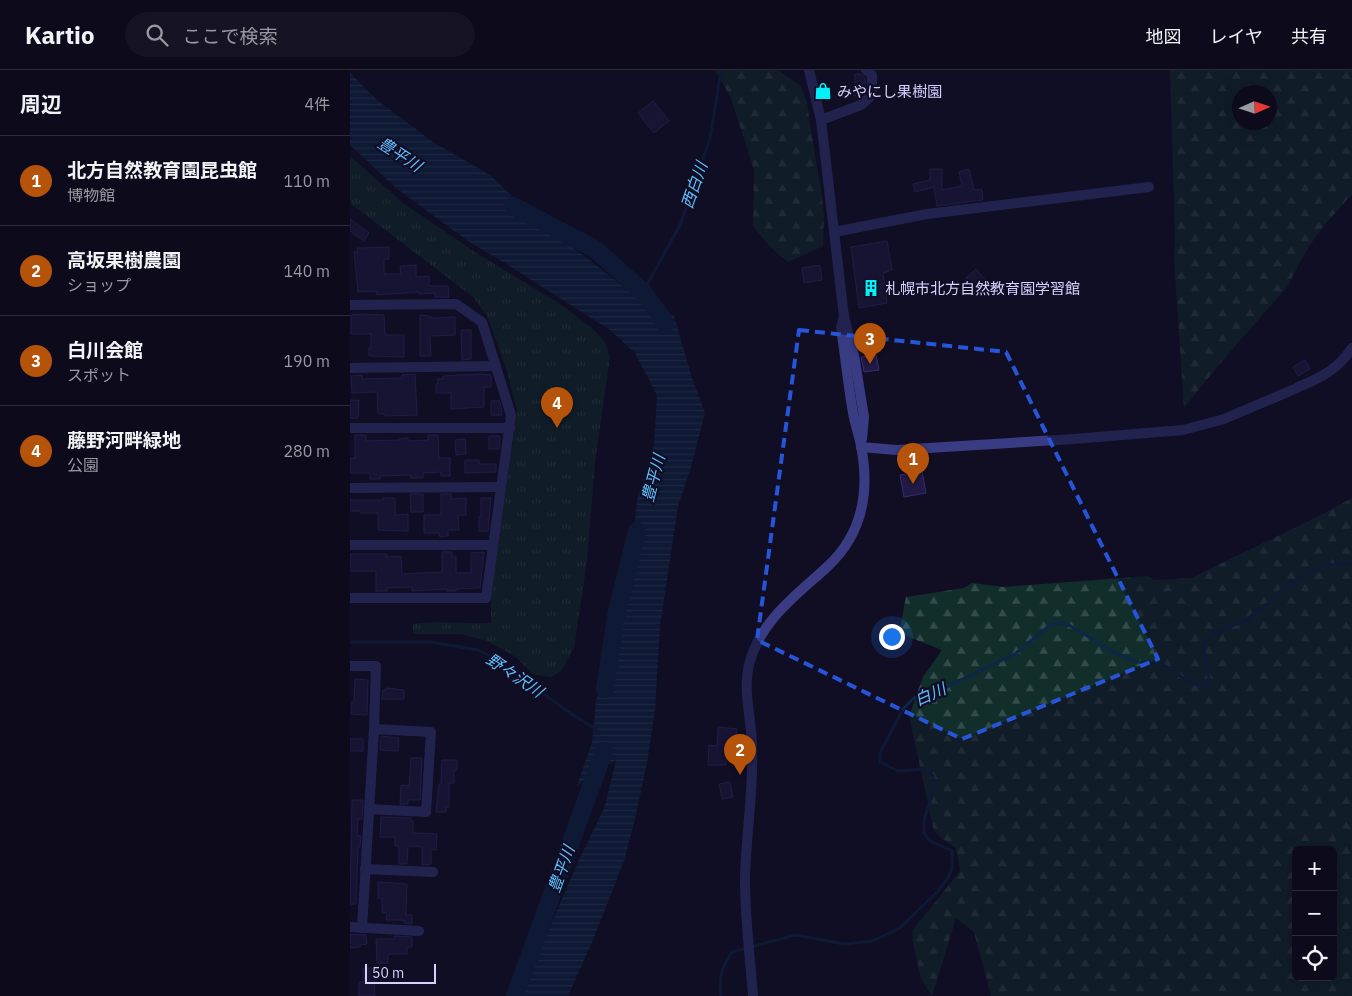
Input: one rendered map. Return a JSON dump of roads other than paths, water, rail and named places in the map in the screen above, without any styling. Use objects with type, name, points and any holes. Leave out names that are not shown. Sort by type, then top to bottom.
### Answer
[{"type":"street","points":[[753,996],[746,880],[751,808],[752,744],[747,692],[750,663],[760,637],[776,613],[829,565],[853,535],[859,522],[865,493],[861,446],[864,417],[854,355],[844,316],[821,120],[808,70]]},
{"type":"street","points":[[821,120],[861,104],[872,95],[872,75],[866,70]]},
{"type":"street","points":[[834,232],[927,214],[1149,187]]},
{"type":"street","points":[[350,305],[456,304],[482,322],[511,415],[486,598],[350,598]]},
{"type":"street","points":[[861,446],[896,450],[1183,430],[1224,419],[1319,379],[1335,369],[1352,348]]},
{"type":"street","points":[[350,368],[496,366]]},
{"type":"street","points":[[350,428],[510,428]]},
{"type":"street","points":[[350,488],[500,487]]},
{"type":"street","points":[[350,545],[493,545]]},
{"type":"street","points":[[350,666],[376,666],[362,928]]},
{"type":"street","points":[[369,809],[426,812],[427,802],[431,732],[374,729]]},
{"type":"street","points":[[365,869],[433,872]]},
{"type":"street","points":[[350,927],[419,931]]},
{"type":"water","points":[[350,73],[377,100],[433,142],[490,175],[545,228],[631,293],[674,316],[692,378],[705,413],[691,467],[678,506],[660,626],[655,710],[647,763],[635,819],[624,861],[593,940],[568,996],[506,996],[540,950],[578,862],[605,806],[616,760],[577,786],[592,742],[596,701],[625,616],[637,500],[654,446],[657,395],[635,353],[610,330],[468,241],[396,188],[350,145]]},
{"type":"waterway","name":"西白川","points":[[643,292],[680,225],[710,139],[721,70]]},
{"type":"waterway","name":"豊平川","points":[[513,206],[595,249],[643,292],[665,324]]},
{"type":"waterway","name":"豊平川","points":[[605,689],[616,616],[637,531]]},
{"type":"waterway","name":"白川","points":[[721,996],[720,983],[722,973],[725,963],[732,952],[795,935],[844,944],[873,941],[900,928],[938,891],[948,878],[952,868],[952,851],[930,841],[924,833],[924,820],[934,789],[933,776],[923,769],[898,771],[880,762],[880,753],[903,709],[914,698],[944,688],[1015,654],[1049,626],[1059,623],[1067,624],[1119,655],[1137,662],[1157,663],[1169,668],[1190,683],[1206,686],[1209,678],[1203,645],[1215,632],[1246,620],[1266,605],[1282,589],[1313,570],[1325,565],[1352,563]]},
{"type":"waterway","name":"野々沢川","points":[[350,642],[431,642],[478,650],[497,660],[570,713],[597,730]]},
{"type":"waterway","name":"豊平川","points":[[515,996],[604,751]]},
{"type":"place","name":"みやにし果樹園","points":[[823,91]]},
{"type":"place","name":"札幌市北方自然教育園学習館","points":[[871,288]]},
{"type":"place","name":"白川会館","points":[[870,364]]},
{"type":"place","name":"藤野河畔緑地","points":[[557,428]]},
{"type":"place","name":"北方自然教育園昆虫館","points":[[913,484]]},
{"type":"place","name":"高坂果樹農園","points":[[740,775]]}]
